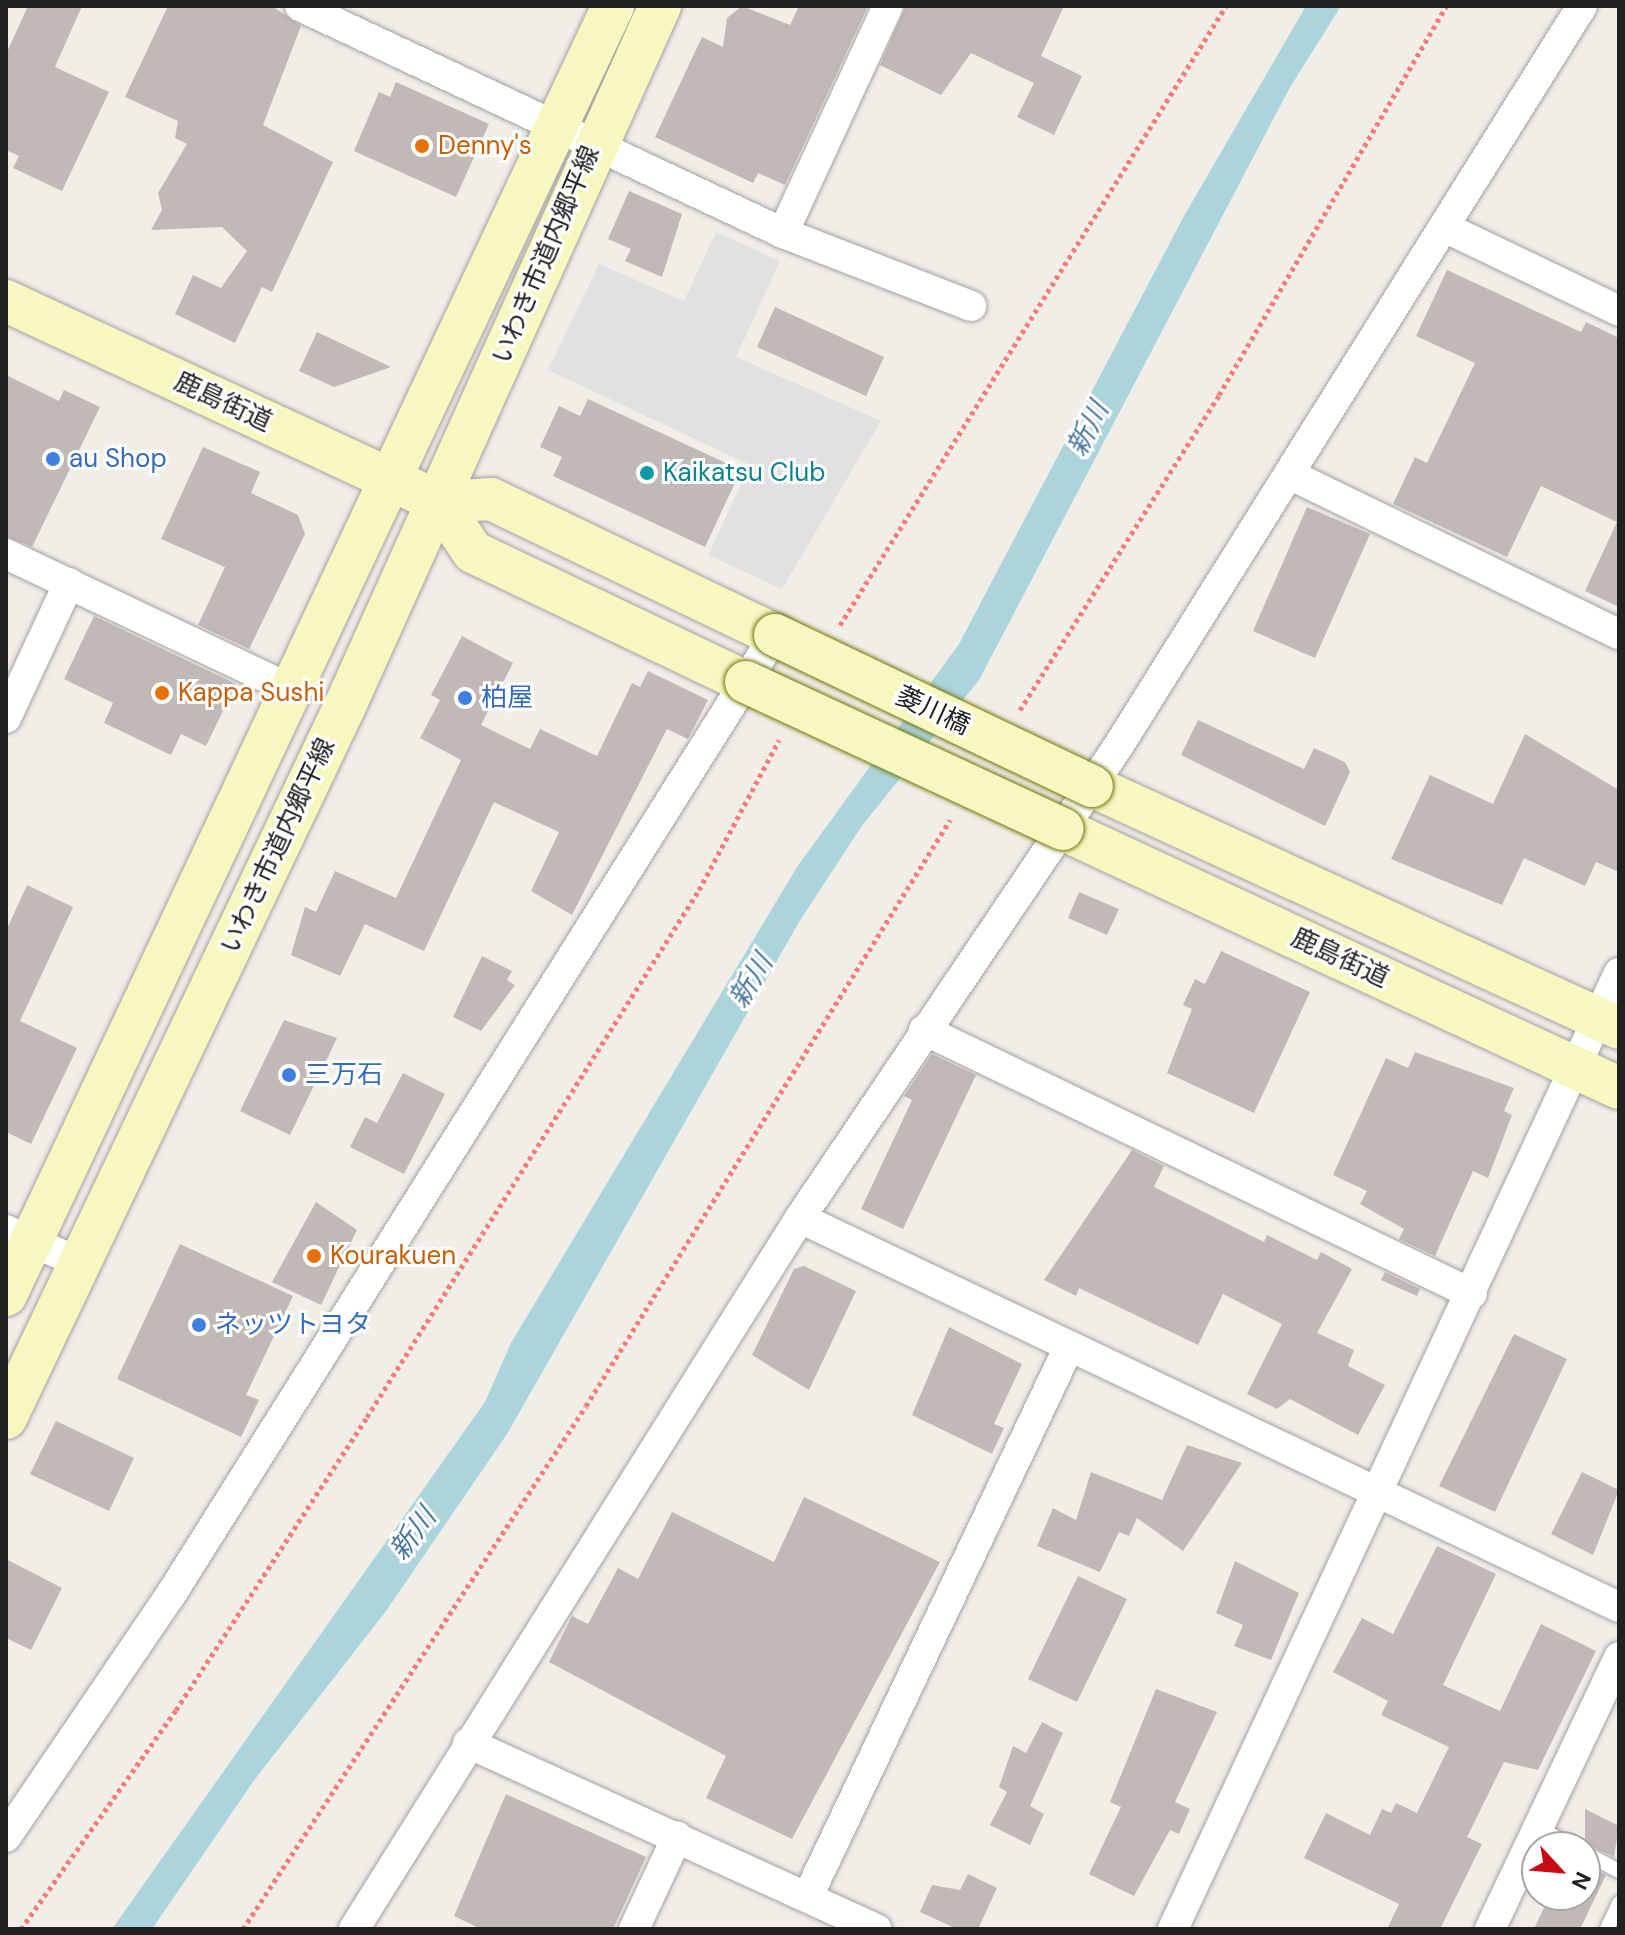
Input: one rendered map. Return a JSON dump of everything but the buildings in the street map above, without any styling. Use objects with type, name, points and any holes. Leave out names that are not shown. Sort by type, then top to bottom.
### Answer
[{"type":"street","points":[[300,6],[783,233],[971,306]]},
{"type":"street","name":"いわき市道内郷平線","points":[[6,1295],[18,1236],[295,691],[613,6]]},
{"type":"street","name":"いわき市道内郷平線","points":[[6,1418],[439,502],[594,143],[660,6]]},
{"type":"street","points":[[783,233],[888,6]]},
{"type":"street","points":[[354,1929],[800,1218],[924,1030],[1092,786],[1291,475],[1582,6]]},
{"type":"street","points":[[1444,227],[1619,311]]},
{"type":"street","name":"鹿島街道","points":[[6,301],[439,502],[491,499],[775,635]]},
{"type":"street","points":[[1291,475],[1619,634]]},
{"type":"street","points":[[439,502],[473,552],[746,682]]},
{"type":"street","points":[[6,554],[295,691]]},
{"type":"street","points":[[6,718],[69,583]]},
{"type":"street","points":[[6,1837],[170,1596],[775,635]]},
{"type":"street","name":"菱川橋","points":[[775,635],[1092,786]]},
{"type":"street","name":"菱川橋","points":[[746,682],[1062,829]]},
{"type":"street","name":"鹿島街道","points":[[1092,786],[1609,1023]]},
{"type":"street","name":"鹿島街道","points":[[1062,829],[1619,1088]]},
{"type":"street","points":[[1173,1929],[1379,1495],[1576,1068],[1609,1023],[1619,973]]},
{"type":"street","points":[[924,1030],[1472,1294]]},
{"type":"street","points":[[800,1218],[1067,1351],[1619,1607]]},
{"type":"street","points":[[18,1236],[80,1263]]},
{"type":"street","points":[[808,1896],[1067,1351]]},
{"type":"street","points":[[1490,1929],[1619,1657]]},
{"type":"street","points":[[468,1743],[877,1929]]},
{"type":"street","points":[[634,1929],[677,1837]]},
{"type":"lane","points":[[1538,1828],[1544,1831]]},
{"type":"lane","points":[[1601,1861],[1619,1871]]},
{"type":"lane","points":[[1607,1929],[1619,1903]]},
{"type":"path","points":[[832,639],[1226,6]]},
{"type":"path","points":[[1010,725],[1219,395],[1446,6]]},
{"type":"path","points":[[21,1929],[176,1710],[367,1417],[699,890],[788,723]]},
{"type":"path","points":[[243,1929],[586,1406],[960,804]]},
{"type":"shaded area","points":[[716,232],[780,261],[736,357],[881,421],[782,589],[708,555],[750,465],[548,370],[599,264],[684,301]]},
{"type":"water","name":"新川","points":[[1306,6],[1341,6],[1289,89],[979,680],[861,827],[799,922],[507,1434],[386,1611],[255,1779],[152,1929],[112,1929],[485,1402],[511,1343],[797,867],[959,644],[1184,216]]},
{"type":"place","name":"Denny's","points":[[422,146]]},
{"type":"place","name":"au Shop","points":[[53,459]]},
{"type":"place","name":"Kaikatsu Club","points":[[647,473]]},
{"type":"place","name":"Kappa Sushi","points":[[162,693]]},
{"type":"place","name":"柏屋","points":[[465,698]]},
{"type":"place","name":"三万石","points":[[289,1075]]},
{"type":"place","name":"Kourakuen","points":[[314,1256]]},
{"type":"place","name":"ネッツトヨタ","points":[[199,1325]]}]
